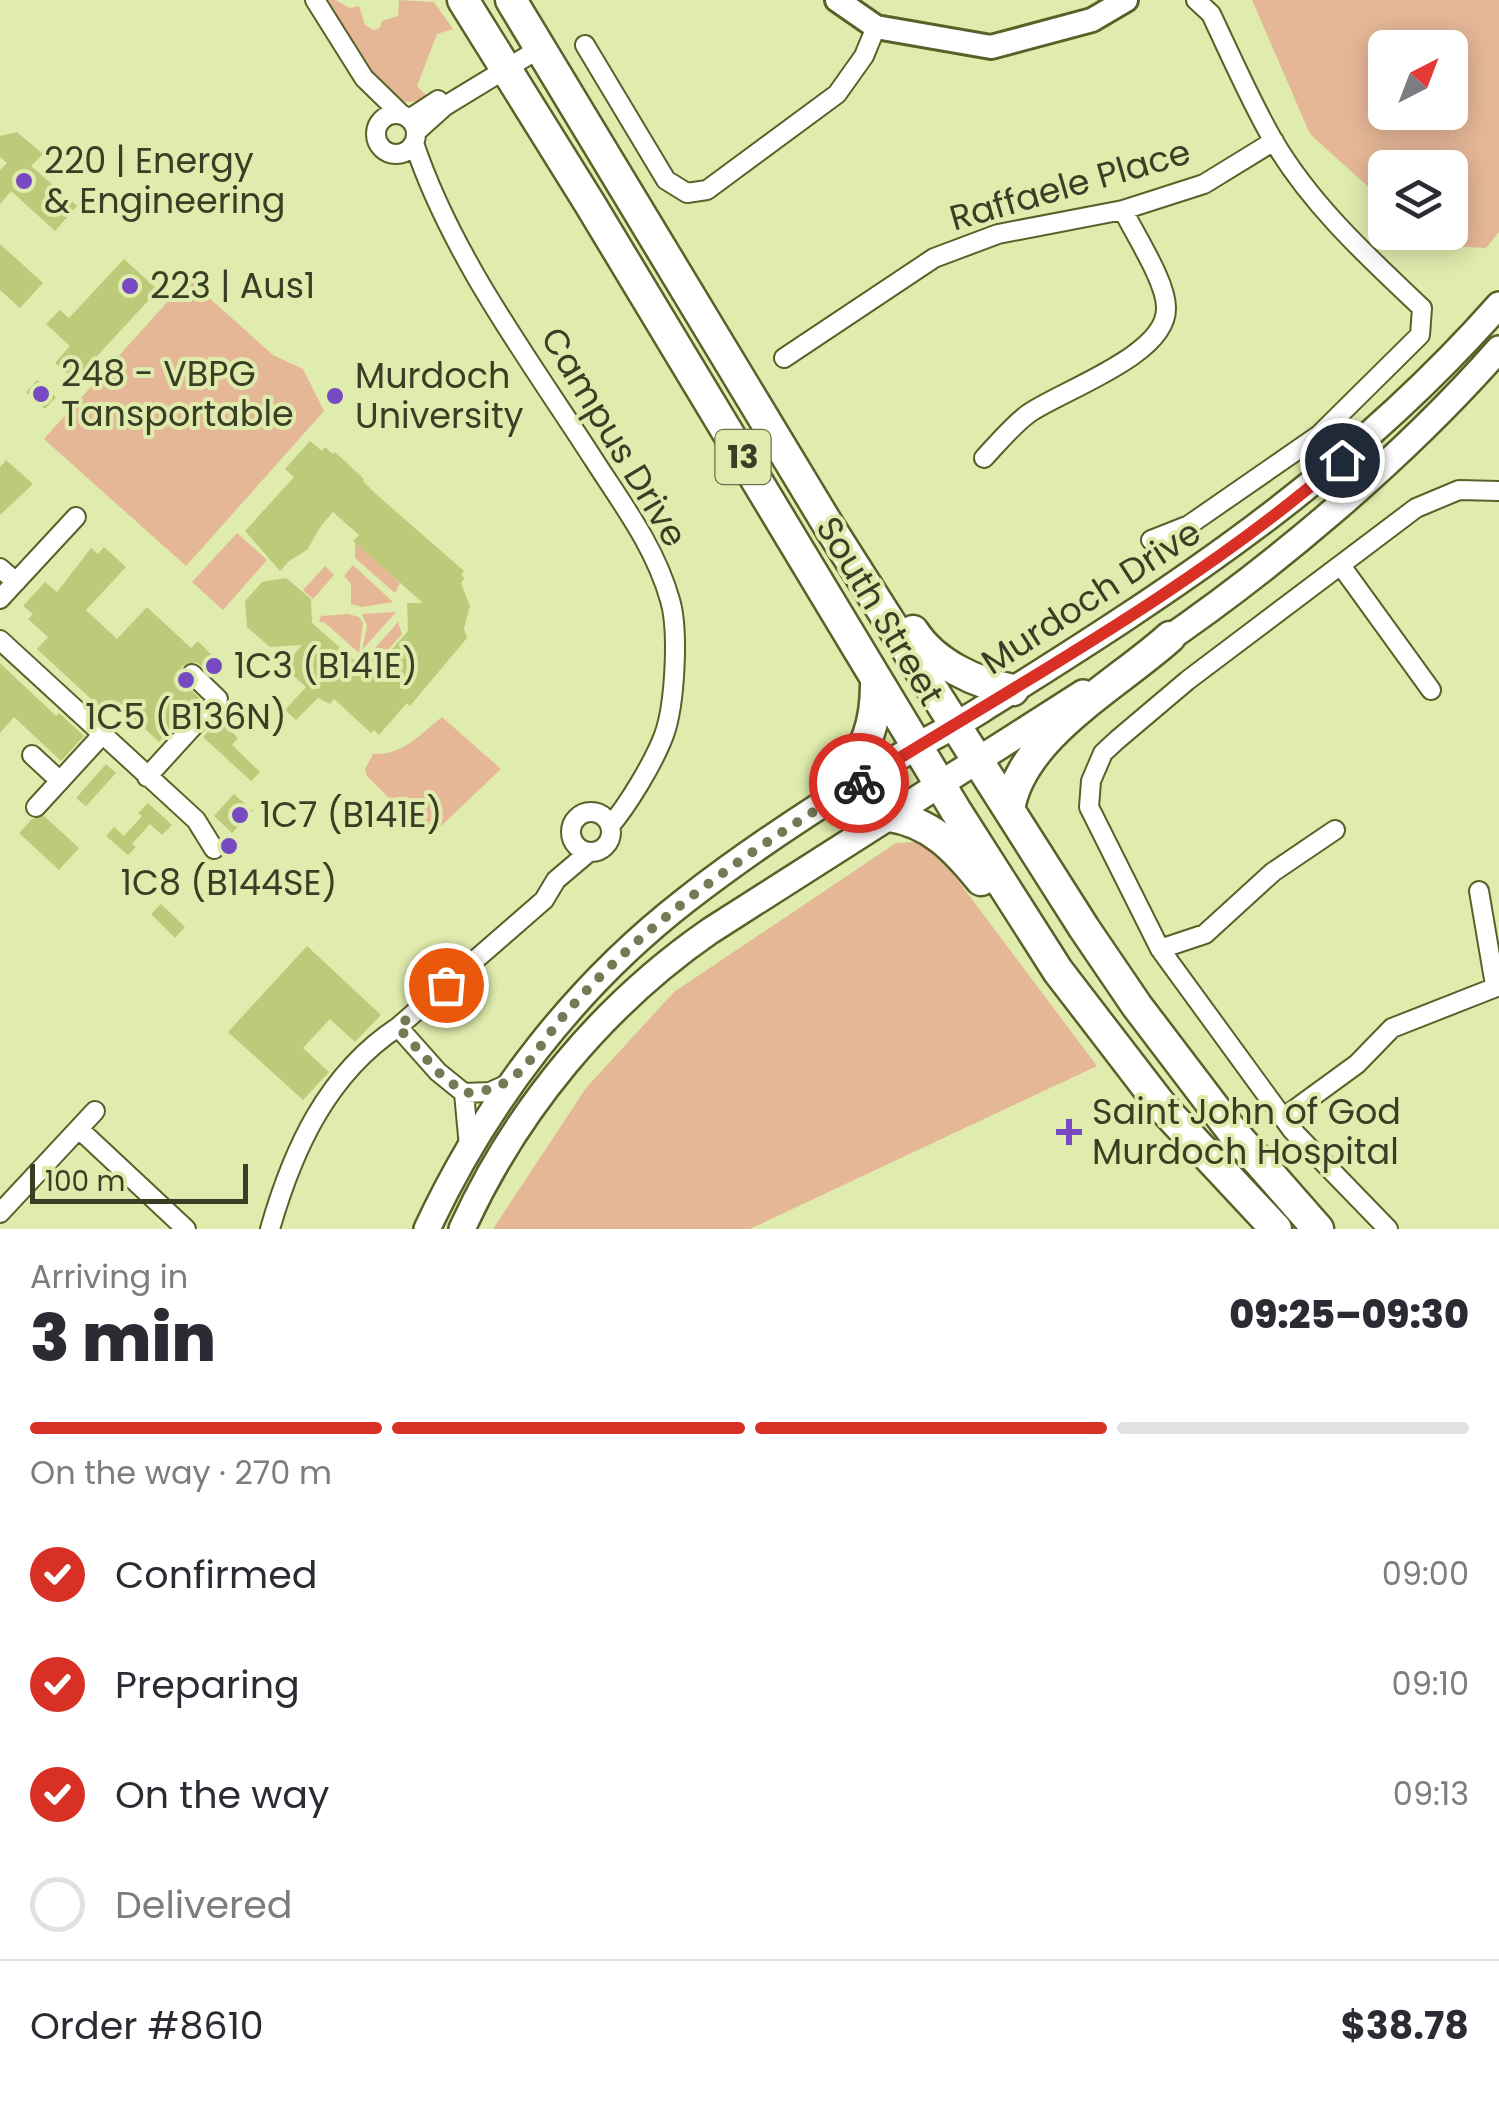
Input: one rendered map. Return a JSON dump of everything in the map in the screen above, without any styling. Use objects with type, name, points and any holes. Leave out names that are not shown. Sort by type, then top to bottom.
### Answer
[{"type":"highway","name":"South Street","points":[[463,0],[940,785],[1058,971],[1164,1108],[1276,1229]]},
{"type":"highway","name":"South Street","points":[[512,0],[830,528],[1137,1006],[1232,1131],[1318,1229]]},
{"type":"highway","points":[[830,528],[876,574],[918,639],[934,654],[987,685],[1013,690]]},
{"type":"highway","points":[[1009,810],[1012,792],[1038,747],[1170,638]]},
{"type":"highway","points":[[832,800],[873,727],[876,678]]},
{"type":"highway","points":[[889,816],[916,822],[957,850],[1095,1023]]},
{"type":"main road","name":"Murdoch Drive","points":[[427,1229],[470,1148],[512,1082],[565,1014],[660,922],[724,871],[832,800],[1013,690],[1222,554],[1284,508],[1399,410],[1499,305]]},
{"type":"main road","name":"Murdoch Drive","points":[[462,1229],[502,1154],[534,1106],[583,1042],[626,996],[710,931],[1170,638],[1235,590],[1342,501],[1499,350]]},
{"type":"street","name":"Campus Drive","points":[[315,0],[364,78],[408,132],[426,180],[485,290],[647,539],[670,600],[678,640],[665,734],[610,826]]},
{"type":"street","points":[[837,0],[876,26],[991,47],[1092,20],[1126,0]]},
{"type":"street","points":[[1151,540],[1190,526],[1319,435],[1420,336],[1422,308],[1369,259],[1318,202],[1274,142],[1211,14],[1196,0]]},
{"type":"street","points":[[585,45],[666,180],[687,193],[707,190],[837,94],[864,56],[876,26]]},
{"type":"street","points":[[376,128],[386,116],[408,132],[538,41]]},
{"type":"street","name":"Campus Drive","points":[[364,78],[376,116],[378,144],[391,153],[408,132]]},
{"type":"street","name":"Raffaele Place","points":[[784,358],[934,258],[998,234],[1123,210],[1204,184],[1274,142]]},
{"type":"street","points":[[984,458],[1029,414],[1112,370],[1162,325],[1166,311],[1163,292],[1123,210]]},
{"type":"street","points":[[1388,1229],[1283,1118],[1160,949],[1089,807],[1090,781],[1102,753],[1188,680],[1416,508],[1460,490],[1499,491]]},
{"type":"street","points":[[0,599],[76,517]]},
{"type":"street","points":[[1342,567],[1431,690]]},
{"type":"street","points":[[0,568],[16,582]]},
{"type":"street","points":[[0,640],[196,820],[214,849]]},
{"type":"street","points":[[147,776],[218,699],[192,674]]},
{"type":"street","points":[[36,807],[102,735]]},
{"type":"street","points":[[32,755],[60,780]]},
{"type":"street","points":[[581,847],[573,823],[582,814],[627,797]]},
{"type":"street","points":[[270,1229],[295,1153],[322,1103],[377,1041],[544,900],[581,847],[606,845],[610,826],[601,814],[592,812]]},
{"type":"street","points":[[1160,949],[1204,934],[1272,872],[1335,830]]},
{"type":"street","points":[[1283,1118],[1357,1064],[1392,1028],[1497,986],[1479,891]]},
{"type":"street","points":[[398,1027],[438,1072],[464,1093],[490,1092],[512,1082]]},
{"type":"street","points":[[464,1093],[470,1148]]},
{"type":"street","points":[[0,1213],[95,1111]]},
{"type":"street","points":[[79,1130],[186,1229]]},
{"type":"shaded area","points":[[326,0],[350,8],[359,6],[365,25],[374,30],[380,28],[382,21],[398,16],[399,0],[434,2],[453,29],[437,34],[417,86],[426,98],[402,101],[381,86]]},
{"type":"shaded area","points":[[1252,0],[1499,0],[1499,232],[1486,248],[1468,247],[1468,150],[1368,150],[1368,187],[1310,134]]},
{"type":"shaded area","points":[[188,279],[273,355],[303,369],[324,411],[186,566],[44,439]]},
{"type":"shaded area","points":[[237,533],[267,560],[223,610],[192,582]]},
{"type":"shaded area","points":[[355,542],[400,583],[395,593],[355,558]]},
{"type":"shaded area","points":[[353,565],[393,602],[362,607],[351,604],[351,584],[344,576]]},
{"type":"shaded area","points":[[325,566],[334,575],[313,599],[303,590]]},
{"type":"shaded area","points":[[396,612],[362,650],[367,626],[362,614]]},
{"type":"shaded area","points":[[321,616],[359,617],[363,623],[359,653],[324,622],[319,622]]},
{"type":"shaded area","points":[[398,622],[402,634],[374,666],[370,654]]},
{"type":"shaded area","points":[[442,717],[501,769],[440,827],[413,822],[367,776],[365,769],[373,754],[402,747]]},
{"type":"shaded area","points":[[919,842],[938,854],[1097,1066],[750,1229],[493,1229],[586,1088],[674,992],[896,843]]},
{"type":"building","name":"220 | Energy & Engineering","points":[[17,132],[43,154],[31,166],[77,206],[55,231],[11,191],[0,204],[0,170],[7,163],[0,157],[0,136]]},
{"type":"building","points":[[0,244],[43,283],[20,308],[0,290]]},
{"type":"building","points":[[124,259],[158,290],[75,380],[55,363],[70,346],[46,324],[60,310],[69,318]]},
{"type":"building","name":"248 - VBPG Tansportable","points":[[37,380],[56,397],[45,409],[26,392]]},
{"type":"building","points":[[310,441],[322,451],[325,447],[335,452],[377,495],[464,571],[461,583],[470,606],[464,629],[467,638],[410,706],[407,703],[379,735],[374,730],[371,733],[334,699],[330,704],[318,698],[296,720],[285,710],[306,687],[288,671],[291,668],[286,664],[302,645],[270,647],[247,627],[245,601],[262,582],[286,578],[311,599],[312,623],[370,674],[408,631],[407,603],[423,603],[353,541],[359,535],[333,512],[307,550],[280,571],[245,531],[294,477],[285,469]]},
{"type":"building","points":[[6,460],[33,484],[0,515],[0,467]]},
{"type":"building","points":[[104,547],[126,567],[86,610],[117,639],[147,607],[191,648],[198,641],[223,667],[214,676],[196,662],[182,666],[180,678],[199,698],[159,742],[114,700],[104,711],[37,649],[48,637],[28,619],[33,614],[23,606],[45,582],[57,592],[91,548],[98,554]]},
{"type":"building","points":[[0,663],[56,716],[59,713],[84,736],[61,761],[14,717],[0,733]]},
{"type":"building","points":[[219,720],[238,738],[232,745],[260,772],[251,781],[203,737]]},
{"type":"building","points":[[106,764],[116,773],[86,806],[76,798]]},
{"type":"building","points":[[234,794],[253,811],[232,833],[214,816]]},
{"type":"building","points":[[148,803],[172,825],[162,835],[150,824],[132,844],[136,847],[128,855],[106,836],[114,827],[124,836]]},
{"type":"building","points":[[44,816],[79,848],[59,870],[19,833],[32,819]]},
{"type":"building","points":[[161,904],[185,927],[175,938],[151,914]]},
{"type":"building","points":[[307,946],[381,1015],[355,1042],[330,1019],[303,1048],[329,1072],[303,1100],[228,1032]]},
{"type":"way so far","points":[[446,985],[398,1027],[438,1072],[464,1093],[490,1092],[512,1082],[565,1014],[660,922],[724,871],[859,783]]},
{"type":"place","name":"220 | Energy & Engineering","points":[[24,181]]},
{"type":"place","name":"223 | Aus1","points":[[130,286]]},
{"type":"place","name":"248 - VBPG Tansportable","points":[[41,394]]},
{"type":"place","name":"Murdoch University","points":[[335,396]]},
{"type":"place","name":"1C3 (B141E)","points":[[214,666]]},
{"type":"place","name":"1C5 (B136N)","points":[[186,680]]},
{"type":"place","name":"1C7 (B141E)","points":[[240,815]]},
{"type":"place","name":"1C8 (B144SE)","points":[[229,846]]},
{"type":"place","name":"Saint John of God Murdoch Hospital","points":[[1069,1132]]},
{"type":"route","points":[[859,783],[983,710],[1222,554],[1342,460]]}]
